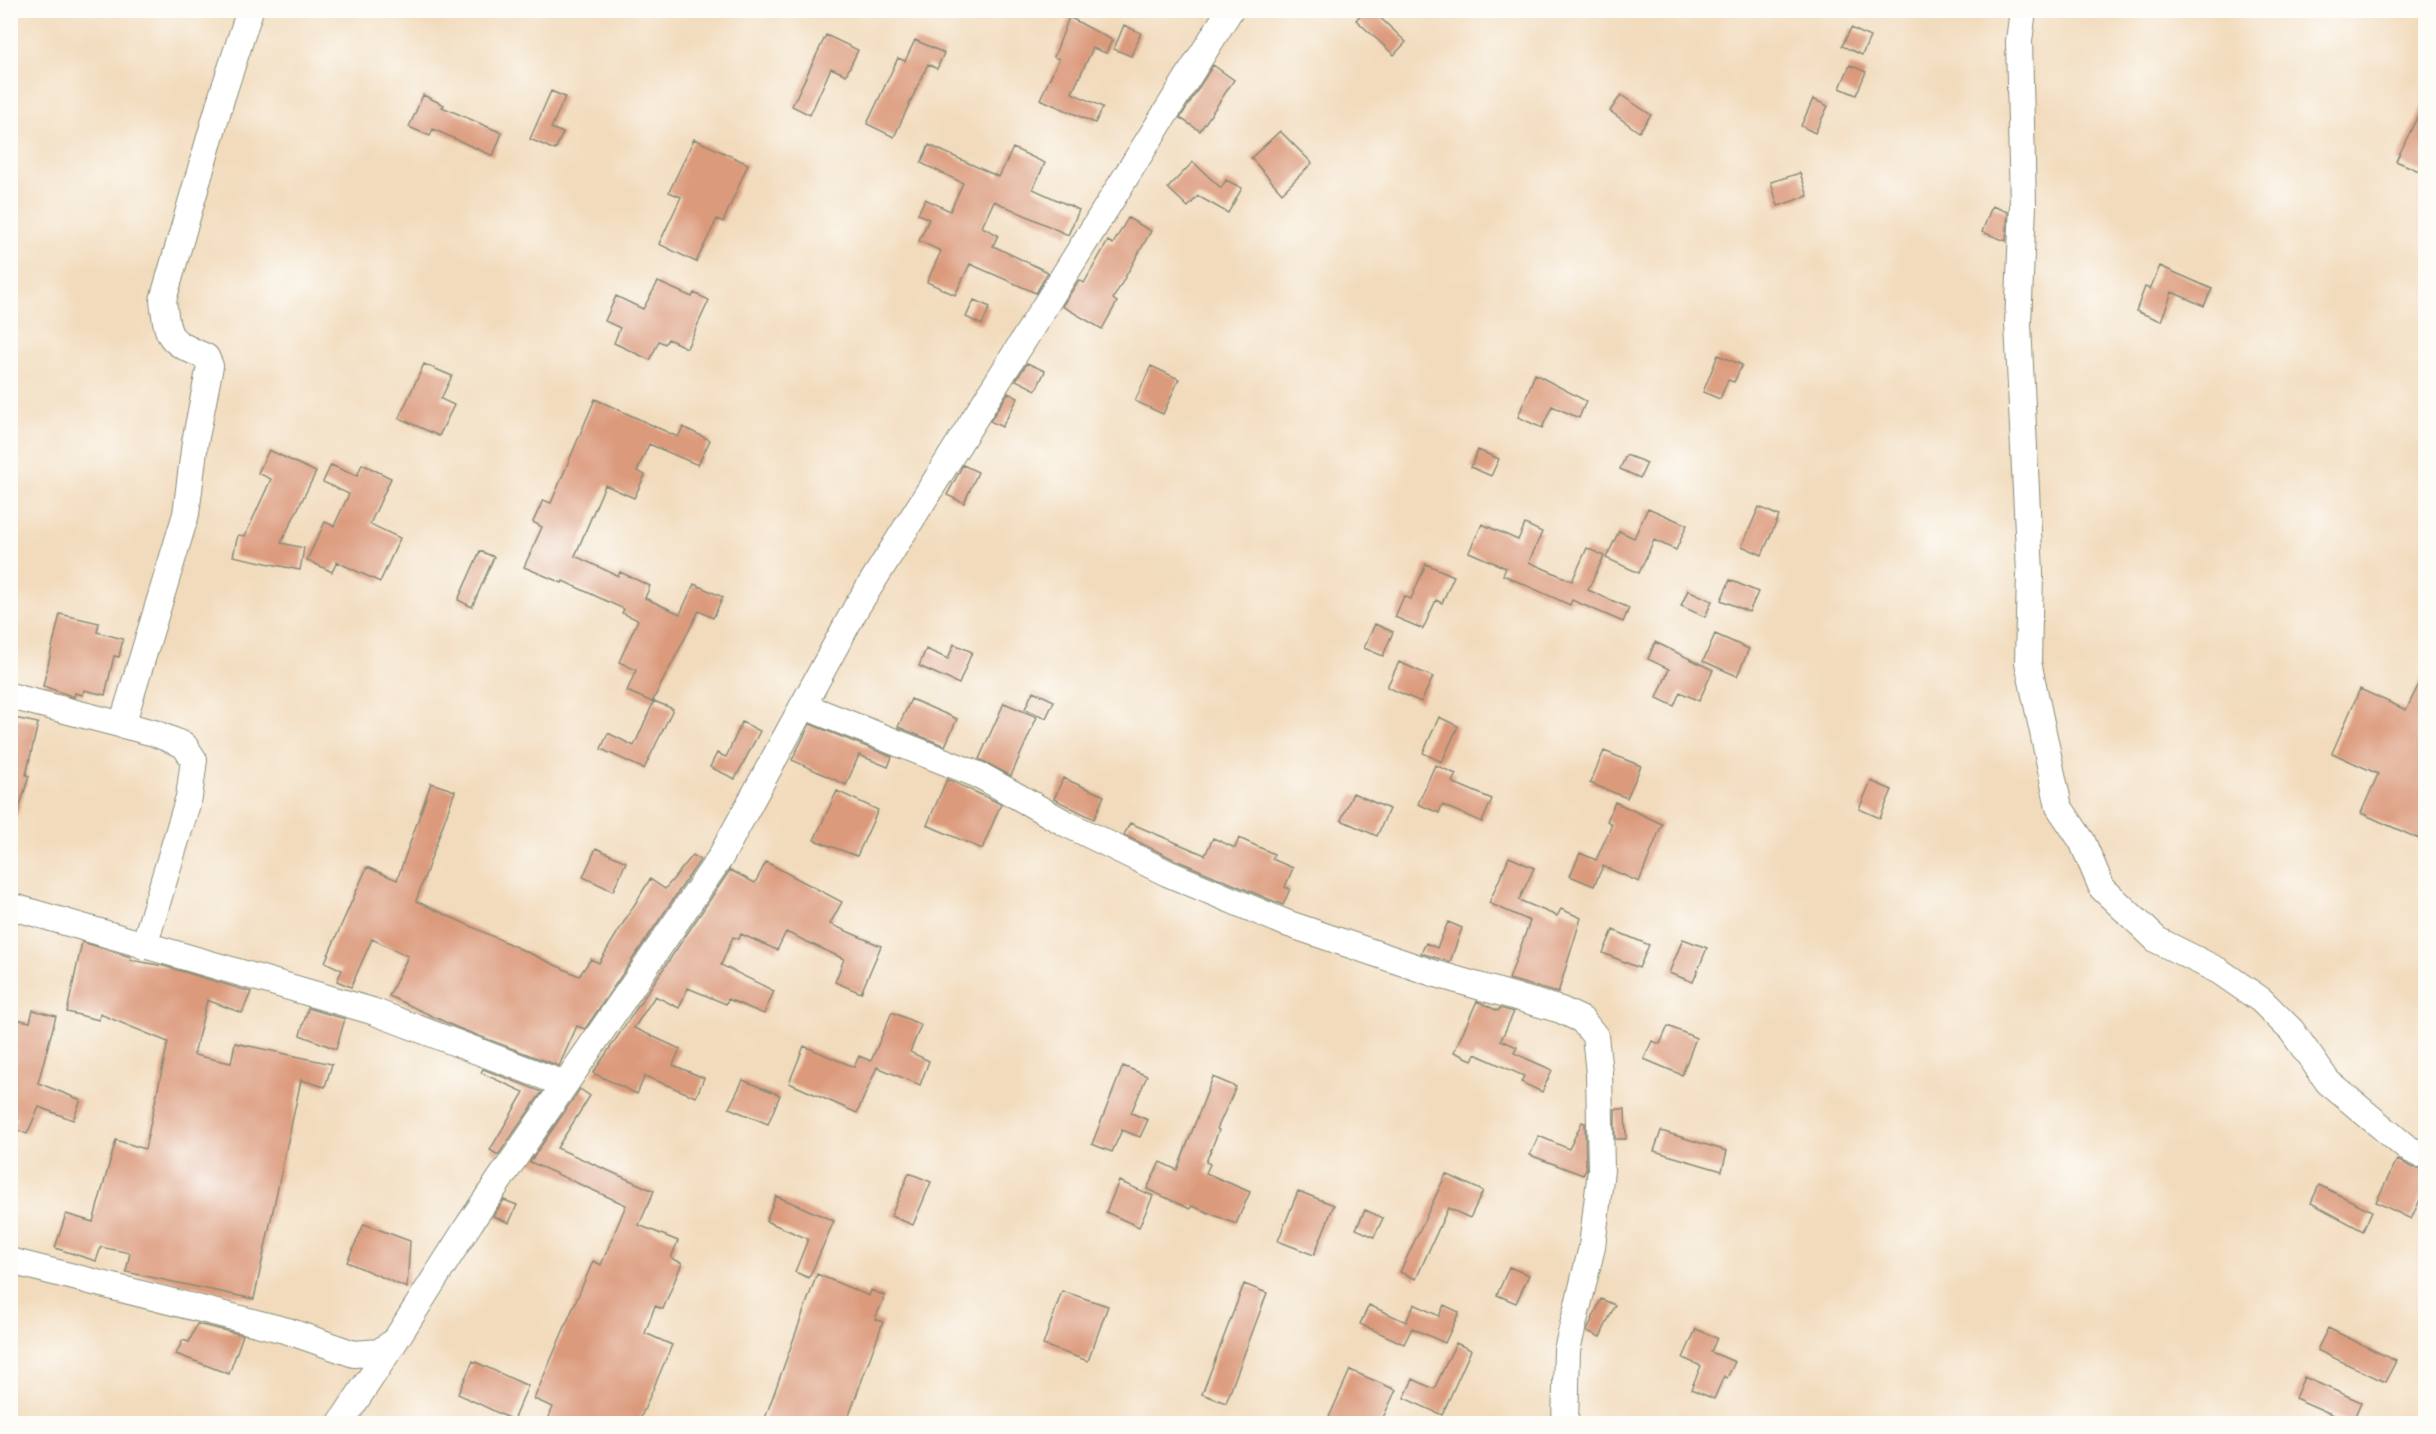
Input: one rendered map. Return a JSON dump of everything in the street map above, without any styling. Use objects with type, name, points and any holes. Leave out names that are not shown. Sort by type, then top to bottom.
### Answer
[{"type":"street","points":[[122,725],[186,514],[195,442],[210,366],[206,357],[179,345],[167,333],[163,300],[222,96],[250,10]]},
{"type":"street","points":[[340,1424],[470,1222],[720,858],[856,608],[932,483],[1230,10]]},
{"type":"street","points":[[2023,10],[2019,41],[2023,205],[2018,324],[2030,573],[2028,662],[2059,807],[2082,841],[2102,888],[2157,940],[2219,971],[2261,1000],[2292,1031],[2328,1082],[2408,1148],[2420,1154],[2426,1153]]},
{"type":"street","points":[[10,696],[154,733],[184,745],[194,760],[189,797],[144,946]]},
{"type":"street","points":[[804,706],[981,776],[1065,823],[1167,873],[1286,923],[1433,973],[1561,1010],[1582,1020],[1595,1036],[1599,1073],[1601,1170],[1592,1247],[1567,1350],[1565,1424]]},
{"type":"street","points":[[10,906],[372,1011],[564,1084]]},
{"type":"street","points":[[10,1261],[288,1331],[354,1354],[379,1352],[395,1341]]},
{"type":"building","points":[[1365,10],[1372,10],[1406,42],[1394,55],[1356,20]]},
{"type":"building","points":[[1069,17],[1112,40],[1106,53],[1093,48],[1072,93],[1103,107],[1095,123],[1040,99],[1059,59],[1054,57]]},
{"type":"building","points":[[1124,25],[1141,33],[1131,56],[1114,49]]},
{"type":"building","points":[[1851,28],[1870,37],[1862,55],[1842,46]]},
{"type":"building","points":[[826,35],[858,50],[846,75],[831,68],[810,115],[792,106]]},
{"type":"building","points":[[915,40],[944,53],[937,69],[928,64],[894,137],[867,124],[898,58],[905,61]]},
{"type":"building","points":[[1213,65],[1234,80],[1200,131],[1180,118]]},
{"type":"building","points":[[1850,65],[1866,72],[1856,95],[1840,88]]},
{"type":"building","points":[[551,91],[565,97],[551,128],[563,133],[555,150],[530,139]]},
{"type":"building","points":[[423,95],[444,105],[442,107],[502,133],[493,156],[433,129],[430,136],[409,127]]},
{"type":"building","points":[[1621,95],[1651,115],[1639,132],[1610,111]]},
{"type":"building","points":[[1813,99],[1828,106],[1815,133],[1801,126]]},
{"type":"building","points":[[2426,99],[2426,174],[2396,161]]},
{"type":"building","points":[[1280,131],[1312,163],[1282,193],[1251,158]]},
{"type":"building","points":[[694,139],[748,164],[723,222],[717,219],[696,262],[659,244],[681,197],[669,192]]},
{"type":"building","points":[[929,145],[999,177],[1013,148],[1045,163],[1033,189],[1079,210],[1068,235],[994,201],[982,227],[998,235],[993,246],[1048,272],[1036,293],[970,264],[955,295],[927,282],[941,251],[919,241],[929,219],[918,214],[925,199],[950,211],[963,183],[921,163]]},
{"type":"building","points":[[1193,162],[1221,188],[1226,180],[1242,188],[1228,213],[1198,196],[1188,207],[1168,188]]},
{"type":"building","points":[[1800,173],[1808,196],[1778,206],[1771,182]]},
{"type":"building","points":[[1992,206],[2008,212],[2006,241],[1982,232]]},
{"type":"building","points":[[1128,218],[1151,231],[1113,299],[1117,302],[1102,329],[1062,306],[1079,280],[1084,283],[1108,241],[1113,244]]},
{"type":"building","points":[[2160,266],[2212,289],[2204,306],[2172,292],[2161,321],[2136,311],[2145,287],[2150,289]]},
{"type":"building","points":[[658,282],[692,297],[694,293],[709,300],[687,348],[668,339],[665,344],[659,341],[650,360],[614,343],[620,328],[605,321],[616,296],[643,309]]},
{"type":"building","points":[[974,300],[990,307],[982,325],[966,317]]},
{"type":"building","points":[[1718,355],[1742,365],[1734,382],[1728,380],[1720,399],[1703,392]]},
{"type":"building","points":[[1027,363],[1045,371],[1036,390],[1016,380]]},
{"type":"building","points":[[424,364],[452,376],[441,399],[454,405],[439,436],[399,418]]},
{"type":"building","points":[[1151,366],[1179,379],[1163,414],[1135,401]]},
{"type":"building","points":[[1535,374],[1586,401],[1579,418],[1552,406],[1542,428],[1518,417]]},
{"type":"building","points":[[1008,393],[1018,398],[1002,427],[990,421]]},
{"type":"building","points":[[595,399],[678,437],[683,427],[710,440],[698,465],[649,444],[637,471],[645,475],[634,498],[605,485],[575,556],[618,576],[620,572],[650,586],[645,598],[680,614],[694,584],[723,597],[713,618],[699,611],[652,702],[627,691],[636,670],[619,662],[638,620],[622,613],[624,609],[563,581],[562,583],[524,567],[542,527],[533,522],[543,500],[551,503]]},
{"type":"building","points":[[269,450],[316,472],[281,543],[304,548],[300,570],[233,556],[238,535],[245,536],[271,479],[258,473]]},
{"type":"building","points":[[1478,450],[1499,459],[1491,476],[1471,467]]},
{"type":"building","points":[[1626,455],[1647,463],[1640,478],[1620,469]]},
{"type":"building","points":[[362,464],[391,478],[370,524],[400,538],[380,582],[337,562],[332,572],[307,560],[325,522],[334,526],[349,494],[323,482],[331,465],[357,476]]},
{"type":"building","points":[[963,465],[978,472],[964,503],[947,495]]},
{"type":"building","points":[[1759,507],[1779,516],[1762,555],[1742,546]]},
{"type":"building","points":[[1648,508],[1687,525],[1676,550],[1654,540],[1639,573],[1606,558],[1619,531],[1634,538]]},
{"type":"building","points":[[1482,524],[1518,540],[1525,524],[1542,532],[1529,562],[1572,581],[1587,548],[1604,556],[1588,590],[1629,608],[1623,622],[1572,600],[1570,605],[1503,575],[1506,568],[1469,552]]},
{"type":"building","points":[[480,551],[494,557],[472,607],[458,600]]},
{"type":"building","points":[[1426,564],[1454,576],[1442,603],[1436,600],[1423,629],[1395,617],[1404,596],[1411,599]]},
{"type":"building","points":[[1730,580],[1758,592],[1749,612],[1721,600]]},
{"type":"building","points":[[1688,590],[1712,601],[1705,617],[1681,606]]},
{"type":"building","points":[[60,614],[99,623],[97,632],[123,639],[119,657],[114,656],[105,695],[84,690],[83,695],[75,693],[74,697],[43,686]]},
{"type":"building","points":[[1375,624],[1393,632],[1383,656],[1364,648]]},
{"type":"building","points":[[1715,634],[1749,649],[1737,676],[1703,661]]},
{"type":"building","points":[[1655,642],[1713,670],[1699,701],[1680,692],[1674,706],[1657,698],[1669,669],[1648,659]]},
{"type":"building","points":[[954,644],[972,652],[959,684],[919,666],[926,649],[948,659]]},
{"type":"building","points":[[1399,662],[1433,677],[1421,702],[1387,687]]},
{"type":"building","points":[[2426,670],[2426,842],[2361,813],[2378,774],[2332,753],[2360,689],[2406,710]]},
{"type":"building","points":[[1033,691],[1054,701],[1046,718],[1025,709]]},
{"type":"building","points":[[911,699],[957,719],[945,746],[898,727]]},
{"type":"building","points":[[654,701],[673,709],[644,769],[601,749],[608,733],[634,746]]},
{"type":"building","points":[[1004,703],[1037,717],[1011,776],[979,759]]},
{"type":"building","points":[[10,717],[38,723],[26,775],[29,776],[17,816],[10,815]]},
{"type":"building","points":[[1439,717],[1458,726],[1442,762],[1423,753]]},
{"type":"building","points":[[742,722],[760,731],[735,779],[710,767],[717,753],[726,757]]},
{"type":"building","points":[[810,724],[892,757],[888,767],[859,755],[846,785],[792,760]]},
{"type":"building","points":[[1604,751],[1641,766],[1627,798],[1590,783]]},
{"type":"building","points":[[1435,765],[1456,774],[1452,782],[1492,799],[1482,822],[1442,805],[1439,813],[1418,804]]},
{"type":"building","points":[[1063,778],[1104,796],[1094,819],[1054,799]]},
{"type":"building","points":[[947,779],[1001,804],[982,849],[927,825]]},
{"type":"building","points":[[1871,781],[1892,790],[1880,818],[1859,809]]},
{"type":"building","points":[[431,783],[455,791],[416,901],[579,976],[591,959],[599,963],[650,879],[665,889],[693,855],[700,860],[585,1029],[577,1026],[559,1066],[458,1028],[389,996],[408,956],[372,939],[351,987],[337,981],[342,970],[325,962],[367,867],[397,880]]},
{"type":"building","points":[[837,791],[878,810],[857,856],[814,840]]},
{"type":"building","points":[[1353,793],[1389,809],[1377,836],[1341,820]]},
{"type":"building","points":[[1615,802],[1662,824],[1639,882],[1603,866],[1594,886],[1570,876],[1580,853],[1596,860],[1612,824],[1607,821]]},
{"type":"building","points":[[1130,823],[1205,855],[1213,838],[1235,848],[1239,838],[1274,854],[1272,859],[1293,868],[1285,887],[1290,889],[1283,905],[1173,859],[1124,835]]},
{"type":"building","points":[[596,848],[626,862],[613,891],[583,877]]},
{"type":"building","points":[[1509,857],[1534,868],[1519,900],[1557,916],[1561,909],[1581,918],[1558,993],[1509,979],[1530,921],[1489,903]]},
{"type":"building","points":[[766,862],[842,902],[830,924],[881,946],[861,993],[835,982],[844,959],[786,932],[777,950],[741,934],[739,939],[733,937],[721,965],[774,991],[764,1014],[728,999],[726,1004],[688,988],[679,1008],[655,996],[634,1028],[680,1049],[673,1065],[704,1078],[696,1097],[645,1076],[637,1094],[593,1073],[730,870],[755,883]]},
{"type":"building","points":[[1448,922],[1462,928],[1450,962],[1421,953],[1426,943],[1437,948]]},
{"type":"building","points":[[1613,930],[1649,945],[1639,968],[1603,953]]},
{"type":"building","points":[[1683,939],[1707,948],[1693,982],[1669,973]]},
{"type":"building","points":[[82,942],[131,957],[130,960],[164,966],[251,992],[242,1013],[207,1000],[194,1055],[231,1063],[235,1043],[332,1064],[325,1087],[301,1080],[254,1299],[126,1272],[130,1253],[101,1247],[96,1261],[55,1248],[66,1214],[93,1222],[116,1140],[145,1149],[168,1042],[100,1014],[99,1020],[67,1012]]},
{"type":"building","points":[[1477,1001],[1498,1011],[1500,1008],[1514,1012],[1501,1040],[1517,1047],[1514,1053],[1552,1070],[1542,1092],[1521,1082],[1524,1076],[1475,1054],[1472,1060],[1454,1052]]},
{"type":"building","points":[[308,1008],[345,1019],[336,1049],[300,1035]]},
{"type":"building","points":[[33,1010],[56,1016],[38,1083],[81,1100],[73,1120],[39,1107],[27,1134],[13,1128],[17,1118],[10,1115],[10,1018],[30,1022]]},
{"type":"building","points":[[892,1012],[921,1025],[910,1052],[929,1061],[920,1085],[877,1067],[857,1113],[789,1083],[804,1046],[854,1067],[859,1056],[871,1061]]},
{"type":"building","points":[[1668,1026],[1696,1038],[1682,1075],[1644,1059],[1652,1041],[1660,1044]]},
{"type":"building","points":[[1123,1066],[1147,1076],[1131,1113],[1148,1120],[1140,1137],[1122,1130],[1112,1152],[1092,1144]]},
{"type":"building","points":[[483,1069],[542,1092],[498,1155],[490,1150],[524,1092],[481,1073]]},
{"type":"building","points":[[1213,1077],[1236,1087],[1217,1129],[1219,1130],[1206,1162],[1210,1164],[1206,1173],[1250,1192],[1236,1224],[1192,1206],[1190,1209],[1147,1189],[1160,1162],[1177,1170]]},
{"type":"building","points":[[743,1080],[780,1095],[768,1124],[729,1108]]},
{"type":"building","points":[[580,1089],[590,1096],[557,1148],[654,1191],[639,1225],[678,1241],[671,1258],[682,1263],[663,1309],[655,1306],[645,1333],[672,1345],[638,1424],[593,1424],[581,1419],[579,1424],[546,1424],[553,1407],[534,1399],[593,1261],[601,1265],[626,1205],[530,1162]]},
{"type":"building","points":[[1615,1109],[1625,1109],[1626,1139],[1615,1139]]},
{"type":"building","points":[[1582,1122],[1585,1123],[1586,1169],[1583,1175],[1530,1155],[1539,1136],[1569,1149]]},
{"type":"building","points":[[1661,1131],[1727,1151],[1722,1171],[1654,1151]]},
{"type":"building","points":[[2397,1160],[2414,1168],[2426,1168],[2426,1187],[2411,1219],[2376,1202]]},
{"type":"building","points":[[909,1173],[931,1182],[913,1225],[891,1216]]},
{"type":"building","points":[[1446,1174],[1483,1191],[1470,1218],[1448,1208],[1416,1279],[1400,1272]]},
{"type":"building","points":[[1119,1181],[1153,1196],[1139,1227],[1106,1212]]},
{"type":"building","points":[[2319,1185],[2372,1211],[2363,1231],[2311,1203]]},
{"type":"building","points":[[1298,1191],[1334,1205],[1314,1255],[1278,1241]]},
{"type":"building","points":[[776,1196],[834,1221],[809,1278],[795,1272],[808,1239],[766,1221]]},
{"type":"building","points":[[504,1200],[517,1205],[509,1223],[493,1216]]},
{"type":"building","points":[[1365,1210],[1383,1218],[1374,1237],[1356,1229]]},
{"type":"building","points":[[364,1224],[410,1241],[407,1288],[347,1262]]},
{"type":"building","points":[[1509,1267],[1529,1275],[1516,1303],[1497,1295]]},
{"type":"building","points":[[817,1274],[869,1296],[871,1290],[885,1296],[875,1319],[883,1322],[846,1424],[763,1424]]},
{"type":"building","points":[[1244,1284],[1267,1293],[1226,1403],[1202,1394]]},
{"type":"building","points":[[1062,1291],[1108,1306],[1088,1361],[1043,1345]]},
{"type":"building","points":[[1601,1299],[1615,1305],[1600,1337],[1587,1331]]},
{"type":"building","points":[[1414,1304],[1439,1316],[1444,1305],[1459,1312],[1445,1343],[1412,1328],[1404,1344],[1360,1324],[1369,1305],[1406,1322]]},
{"type":"building","points":[[197,1324],[243,1335],[229,1374],[176,1354],[183,1340],[189,1342]]},
{"type":"building","points":[[2328,1328],[2396,1361],[2385,1382],[2317,1350]]},
{"type":"building","points":[[1696,1329],[1717,1338],[1711,1352],[1735,1362],[1727,1378],[1724,1376],[1714,1399],[1691,1389],[1701,1366],[1683,1358]]},
{"type":"building","points":[[1456,1343],[1471,1350],[1442,1415],[1404,1398],[1413,1379],[1434,1389]]},
{"type":"building","points":[[473,1361],[528,1386],[513,1420],[458,1394]]},
{"type":"building","points":[[1350,1370],[1396,1390],[1380,1424],[1326,1424]]},
{"type":"building","points":[[2304,1377],[2361,1402],[2352,1423],[2295,1398]]}]
